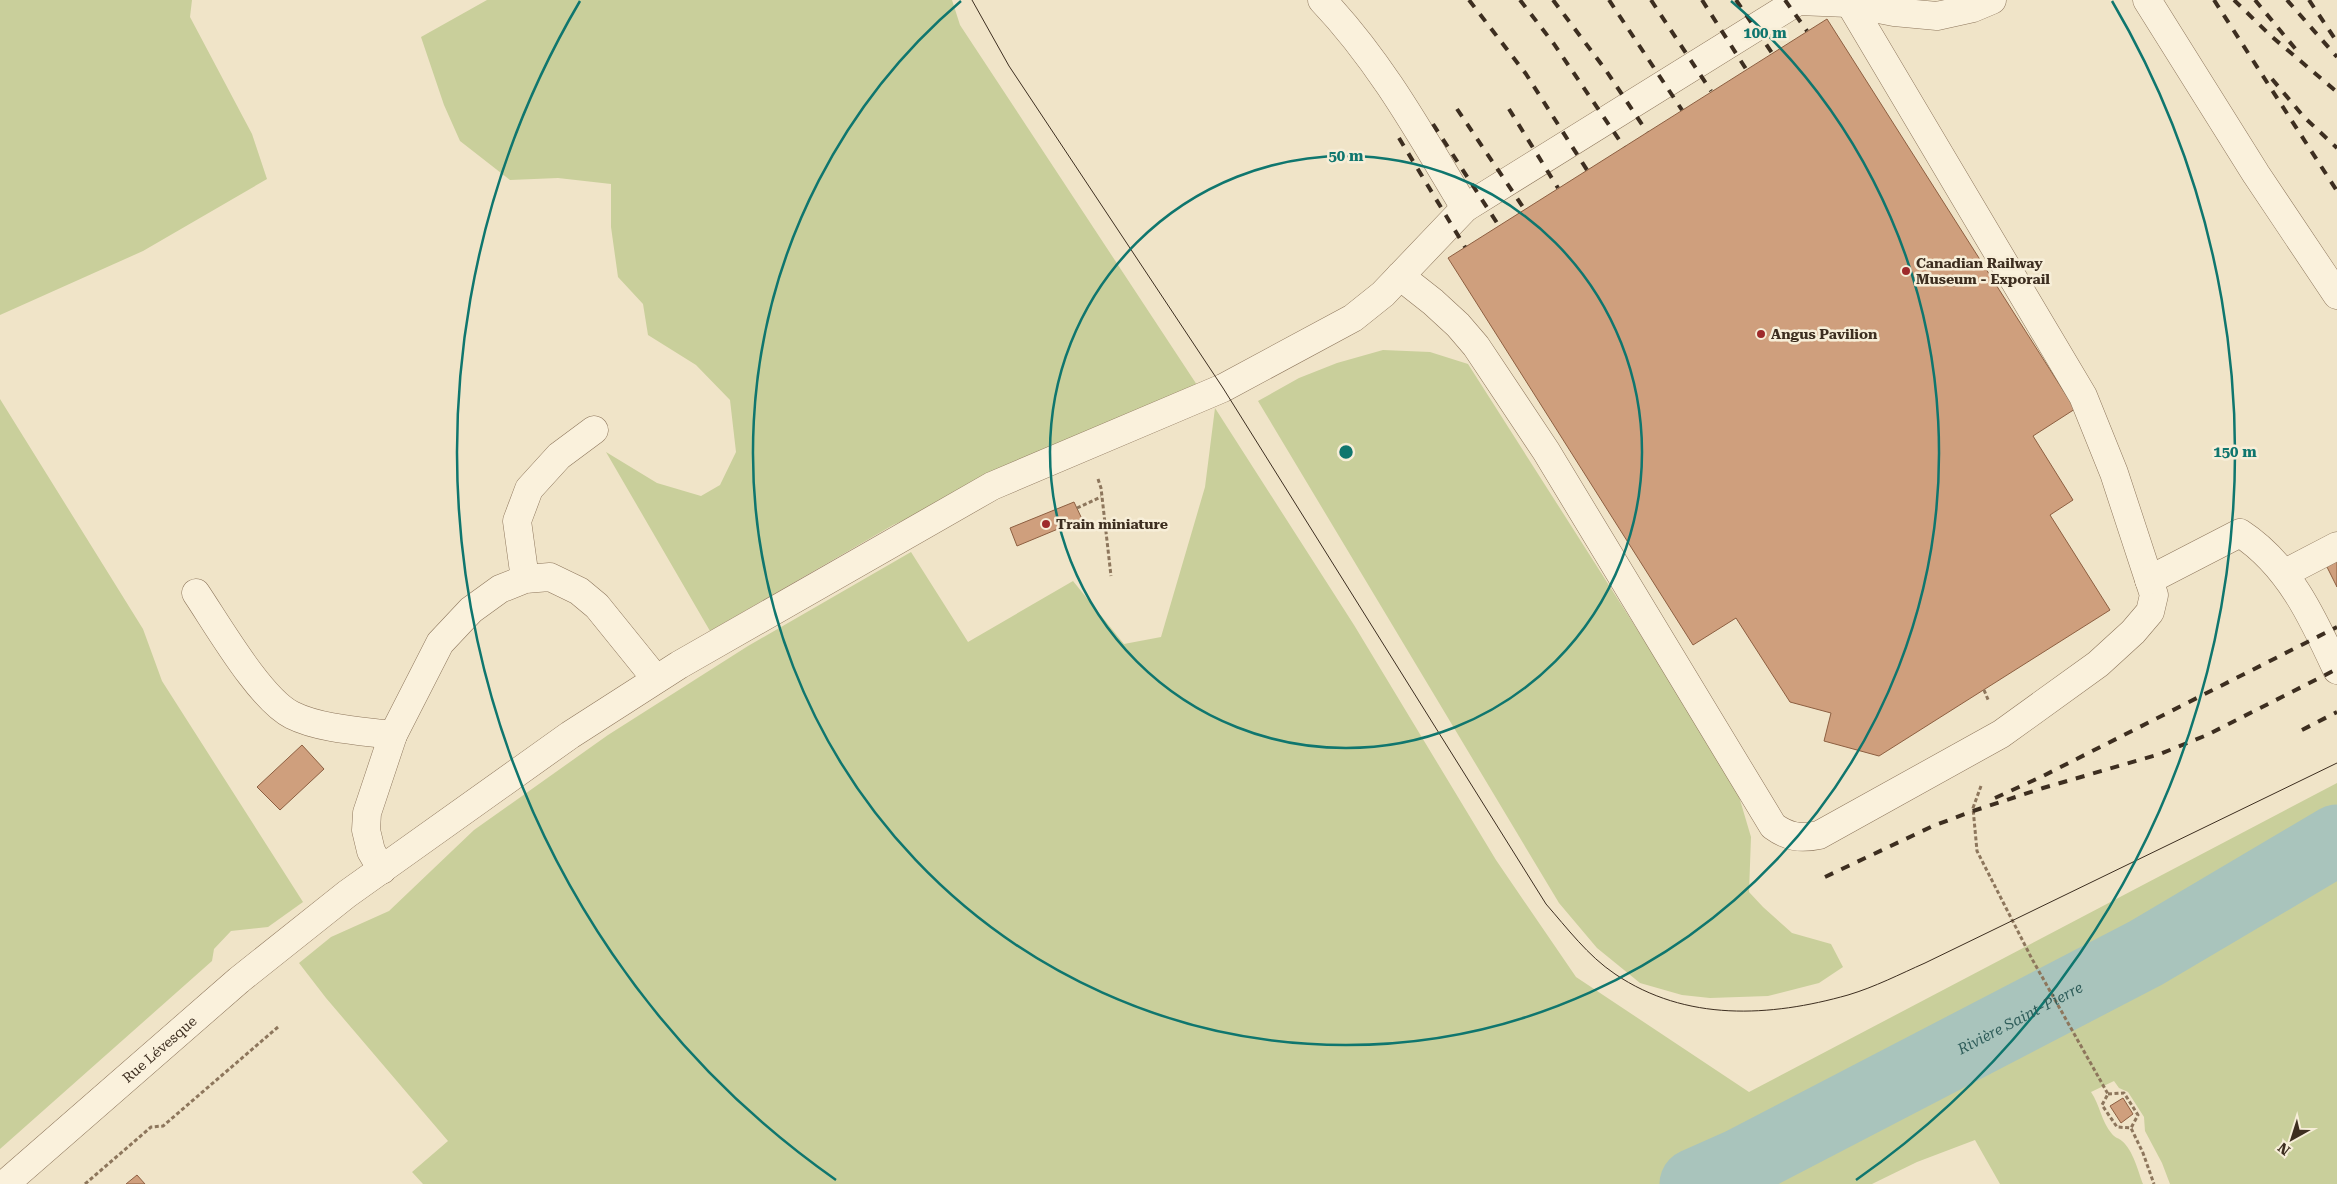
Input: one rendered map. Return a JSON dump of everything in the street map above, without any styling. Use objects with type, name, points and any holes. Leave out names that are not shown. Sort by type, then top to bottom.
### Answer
[{"type":"street","points":[[1322,0],[1388,80],[1465,208]]},
{"type":"street","name":"Rue Lévesque","points":[[5,1184],[238,980],[317,918],[570,735],[656,679],[992,486],[1223,388],[1353,318],[1382,294],[1465,208],[1798,1],[1847,2],[1894,12],[1936,16],[1973,8],[1992,0]]},
{"type":"street","points":[[2147,0],[2256,174],[2337,296]]},
{"type":"street","points":[[1400,276],[1433,302],[1476,346],[1546,451],[1772,826],[1785,835],[1804,838],[1820,835],[2002,734],[2098,664],[2133,632],[2150,612],[2154,595],[2114,473],[2083,396],[1847,2]]},
{"type":"street","points":[[525,579],[517,520],[529,489],[559,456],[594,430]]},
{"type":"street","points":[[2150,580],[2240,533],[2257,544],[2284,573],[2313,620],[2337,670]]},
{"type":"street","points":[[2284,573],[2337,546]]},
{"type":"street","points":[[382,870],[369,844],[366,830],[367,813],[393,736],[440,644],[471,610],[500,589],[525,579],[550,577],[579,591],[597,606],[656,679]]},
{"type":"street","points":[[196,593],[266,694],[291,715],[315,723],[393,736]]},
{"type":"path","points":[[1085,446],[1101,488],[1111,576]]},
{"type":"path","points":[[1077,508],[1102,497]]},
{"type":"path","points":[[1985,780],[1976,797],[1973,808],[1977,851],[2032,959],[2108,1094]]},
{"type":"path","points":[[85,1184],[151,1128],[163,1126],[278,1027]]},
{"type":"path","points":[[2108,1094],[2124,1093],[2138,1115],[2131,1128]]},
{"type":"path","points":[[2108,1094],[2102,1105],[2117,1127],[2131,1128]]},
{"type":"path","points":[[2131,1128],[2144,1153],[2154,1184]]},
{"type":"green space","points":[[0,0],[192,0],[190,17],[252,134],[267,179],[143,251],[0,315]]},
{"type":"green space","points":[[487,0],[952,0],[960,25],[1199,388],[893,525],[710,631],[606,452],[657,483],[701,496],[720,485],[736,452],[730,400],[696,365],[648,335],[643,304],[618,277],[611,227],[611,184],[558,178],[510,180],[460,141],[444,105],[421,37]]},
{"type":"green space","points":[[1383,350],[1430,352],[1468,364],[1735,783],[1751,837],[1749,892],[1792,933],[1831,944],[1843,967],[1819,983],[1768,996],[1710,998],[1682,995],[1640,983],[1597,948],[1559,903],[1258,401],[1299,378],[1337,363]]},
{"type":"green space","points":[[0,399],[143,629],[162,681],[303,902],[268,927],[231,931],[214,949],[212,961],[0,1149]]},
{"type":"green space","points":[[1215,408],[1354,625],[1496,860],[1576,977],[1749,1092],[2337,783],[2337,1184],[2170,1184],[2162,1163],[2145,1131],[2144,1117],[2128,1092],[2119,1088],[2114,1081],[2091,1092],[2108,1129],[2129,1150],[2143,1184],[2000,1184],[1975,1140],[1917,1162],[1872,1184],[423,1184],[412,1172],[448,1141],[326,998],[299,963],[331,937],[389,911],[474,830],[608,735],[748,646],[911,552],[968,642],[1073,581],[1124,644],[1161,637],[1205,487]]},
{"type":"building","name":"Angus Pavilion","points":[[1827,19],[2075,409],[2033,436],[2073,500],[2050,515],[2110,610],[1879,756],[1824,741],[1831,713],[1790,702],[1736,618],[1693,645],[1448,258]]},
{"type":"building","name":"Train miniature","points":[[1074,502],[1082,519],[1017,546],[1010,528]]},
{"type":"building","points":[[2337,558],[2337,587],[2325,563]]},
{"type":"building","points":[[302,745],[324,769],[280,810],[257,787]]},
{"type":"building","points":[[2123,1098],[2133,1114],[2121,1123],[2110,1106]]},
{"type":"building","points":[[137,1175],[145,1184],[126,1184]]},
{"type":"waterway","name":"Rivière Saint-Pierre","points":[[1695,1184],[1740,1164],[2146,953],[2337,840]]},
{"type":"tram line","points":[[972,0],[1009,66],[1223,388],[1546,904],[1596,959],[1615,974],[1642,990],[1670,1001],[1699,1008],[1729,1011],[1789,1008],[1858,992],[1925,963],[2337,763]]},
{"type":"railway","points":[[1469,0],[1526,74],[1587,170]]},
{"type":"railway","points":[[1520,0],[1554,44],[1624,147]]},
{"type":"railway","points":[[1553,0],[1605,69],[1647,132]]},
{"type":"railway","points":[[1609,0],[1682,110]]},
{"type":"railway","points":[[1651,0],[1711,91]]},
{"type":"railway","points":[[1702,0],[1746,69]]},
{"type":"railway","points":[[1736,0],[1772,53]]},
{"type":"railway","points":[[1785,0],[1807,31]]},
{"type":"railway","points":[[2214,0],[2337,191]]},
{"type":"railway","points":[[2234,0],[2271,36],[2337,92]]},
{"type":"railway","points":[[2255,0],[2298,52]]},
{"type":"railway","points":[[2287,0],[2337,57]]},
{"type":"railway","points":[[2309,0],[2337,42]]},
{"type":"railway","points":[[2272,79],[2304,117],[2337,148]]},
{"type":"railway","points":[[1457,109],[1525,210]]},
{"type":"railway","points":[[1509,109],[1558,188]]},
{"type":"railway","points":[[1433,124],[1499,226]]},
{"type":"railway","points":[[1399,138],[1465,247]]},
{"type":"railway","points":[[1995,798],[2043,776],[2337,627]]},
{"type":"railway","points":[[1825,877],[1933,826],[1973,811],[2043,788],[2160,754],[2207,735],[2337,669]]},
{"type":"railway","points":[[2302,730],[2337,712]]},
{"type":"place","name":"Canadian Railway Museum - Exporail","points":[[1906,271]]},
{"type":"place","name":"Angus Pavilion","points":[[1761,334]]},
{"type":"place","name":"Train miniature","points":[[1046,524]]}]
